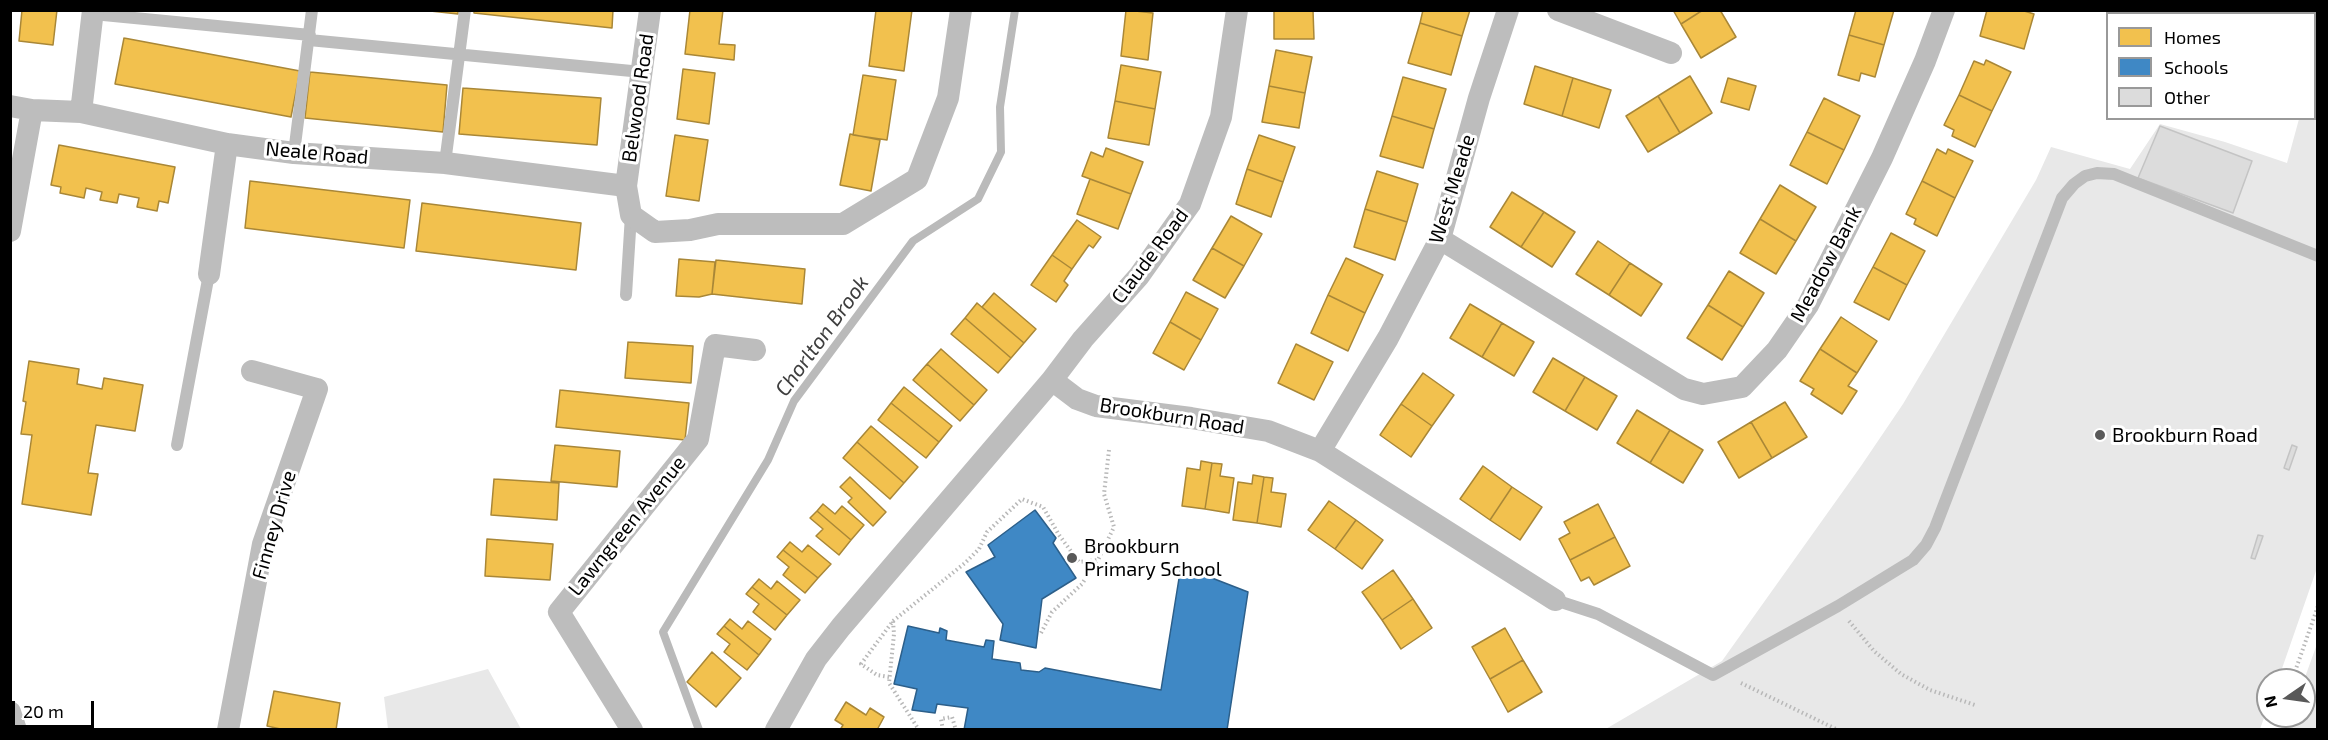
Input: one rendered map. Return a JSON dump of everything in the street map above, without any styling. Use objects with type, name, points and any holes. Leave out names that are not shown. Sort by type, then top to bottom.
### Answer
[{"type":"street","name":"Belwood Road","points":[[631,215],[626,186],[650,10]]},
{"type":"street","points":[[631,215],[655,232],[690,230],[718,224],[843,224],[917,179],[948,98],[962,10]]},
{"type":"street","name":"Claude Road","points":[[1052,380],[1083,339],[1139,276],[1190,204],[1221,117],[1237,10]]},
{"type":"street","name":"West Meade","points":[[1320,451],[1388,338],[1440,239],[1479,98],[1508,10]]},
{"type":"street","points":[[1558,10],[1671,53]]},
{"type":"street","name":"Meadow Bank","points":[[1440,239],[1684,389],[1703,394],[1742,387],[1777,350],[1808,305],[1882,158],[1925,61],[1944,10]]},
{"type":"street","points":[[81,112],[93,12]]},
{"type":"street","points":[[10,231],[21,108]]},
{"type":"street","name":"Neale Road","points":[[21,108],[81,112],[227,144],[294,153],[445,163],[626,186]]},
{"type":"street","points":[[209,274],[227,144]]},
{"type":"street","name":"Lawngreen Avenue","points":[[632,729],[559,612],[698,439],[715,345],[755,350]]},
{"type":"street","name":"Finney Drive","points":[[228,729],[263,544],[317,389],[252,371]]},
{"type":"street","points":[[776,729],[816,659],[840,627],[1052,380]]},
{"type":"street","name":"Brookburn Road","points":[[1052,380],[1077,399],[1096,406],[1268,431],[1320,451],[1555,600]]},
{"type":"street","points":[[10,712],[16,729]]},
{"type":"lane","points":[[294,153],[312,10]]},
{"type":"lane","points":[[445,163],[465,10]]},
{"type":"lane","points":[[93,12],[309,38],[642,72]]},
{"type":"lane","points":[[1555,600],[1598,614],[1713,675],[1838,606],[1913,560],[1926,545],[1935,528],[2062,198],[2073,184],[2085,176],[2097,172],[2114,174],[2318,256]]},
{"type":"lane","points":[[626,295],[631,215]]},
{"type":"lane","points":[[177,445],[209,274]]},
{"type":"path","points":[[1041,633],[1052,612],[1082,584],[1098,560],[1114,527],[1104,494],[1109,450]]},
{"type":"path","points":[[889,677],[877,675],[861,664],[893,621],[965,563],[979,549],[987,532],[1022,499],[1043,507],[1059,535],[1079,562],[1098,560]]},
{"type":"path","points":[[1838,606],[1874,651],[1900,674],[1930,690],[1975,705]]},
{"type":"path","points":[[2296,668],[2318,606]]},
{"type":"path","points":[[893,621],[894,634],[889,683],[919,729]]},
{"type":"path","points":[[1713,675],[1740,682],[1838,729]]},
{"type":"path","points":[[943,729],[941,719],[952,717],[956,729]]},
{"type":"shaded area","name":"Brookburn Road","points":[[2317,43],[2317,568],[2282,668],[2256,668],[2256,728],[2260,729],[1604,730],[1722,661],[1903,404],[2036,180],[2051,147],[2130,169],[2160,124],[2225,142],[2287,163],[2299,120],[2316,120]]},
{"type":"shaded area","points":[[2317,644],[2317,729],[2286,729],[2316,728],[2316,668],[2308,668]]},
{"type":"shaded area","points":[[488,669],[521,729],[388,729],[384,697]]},
{"type":"building: Homes","points":[[22,10],[57,10],[53,45],[19,41]]},
{"type":"building: Homes","points":[[421,10],[458,10],[458,14]]},
{"type":"building: Homes","points":[[474,10],[613,10],[612,28],[474,13]]},
{"type":"building: Homes","points":[[690,10],[723,10],[719,44],[735,45],[734,60],[685,54]]},
{"type":"building: Homes","points":[[876,10],[912,10],[904,71],[869,66]]},
{"type":"building: Homes","points":[[1126,10],[1153,13],[1148,60],[1121,56]]},
{"type":"building: Homes","points":[[1274,10],[1313,10],[1314,39],[1274,39]]},
{"type":"building: Homes","points":[[1423,10],[1470,10],[1462,36],[1420,23]]},
{"type":"building: Homes","points":[[1673,10],[1703,10],[1681,24]]},
{"type":"building: Homes","points":[[1703,10],[1720,10],[1736,37],[1701,58],[1681,24]]},
{"type":"building: Homes","points":[[1856,10],[1894,10],[1884,45],[1849,35]]},
{"type":"building: Homes","points":[[1987,10],[2021,10],[2034,14],[2024,49],[1980,36]]},
{"type":"building: Homes","points":[[1420,23],[1462,36],[1451,75],[1408,63]]},
{"type":"building: Homes","points":[[1849,35],[1884,45],[1875,77],[1861,73],[1859,81],[1838,75]]},
{"type":"building: Homes","points":[[124,38],[300,71],[291,117],[115,84]]},
{"type":"building: Homes","points":[[1276,50],[1312,57],[1305,93],[1269,86]]},
{"type":"building: Homes","points":[[1986,60],[2011,72],[1992,111],[1959,95],[1974,61],[1984,65]]},
{"type":"building: Homes","points":[[1121,65],[1161,72],[1155,109],[1115,101]]},
{"type":"building: Homes","points":[[1535,66],[1573,78],[1562,116],[1524,104]]},
{"type":"building: Homes","points":[[683,69],[715,73],[709,124],[677,119]]},
{"type":"building: Homes","points":[[310,72],[447,85],[443,132],[305,118]]},
{"type":"building: Homes","points":[[863,75],[896,80],[887,140],[853,135]]},
{"type":"building: Homes","points":[[1690,76],[1712,113],[1680,133],[1658,96]]},
{"type":"building: Homes","points":[[1403,77],[1446,89],[1434,129],[1392,116]]},
{"type":"building: Homes","points":[[1573,78],[1611,90],[1599,128],[1562,116]]},
{"type":"building: Homes","points":[[1728,78],[1756,86],[1749,110],[1721,102]]},
{"type":"building: Homes","points":[[1269,86],[1305,93],[1299,128],[1262,122]]},
{"type":"building: Homes","points":[[463,88],[601,98],[597,145],[459,134]]},
{"type":"building: Homes","points":[[1959,95],[1992,111],[1975,147],[1952,136],[1954,130],[1944,125]]},
{"type":"building: Homes","points":[[1658,96],[1680,133],[1648,152],[1626,116]]},
{"type":"building: Homes","points":[[1824,98],[1860,116],[1844,150],[1807,132]]},
{"type":"building: Homes","points":[[1115,101],[1155,109],[1149,145],[1108,138]]},
{"type":"building: Homes","points":[[1392,116],[1434,129],[1423,168],[1380,156]]},
{"type":"building: Homes","points":[[1807,132],[1844,150],[1827,184],[1790,165]]},
{"type":"building: Homes","points":[[850,134],[880,140],[871,191],[840,185]]},
{"type":"building: Homes","points":[[675,135],[708,140],[699,201],[666,196]]},
{"type":"building: Homes","points":[[1259,135],[1295,147],[1283,182],[1247,169]]},
{"type":"building: Homes","points":[[59,145],[175,167],[168,203],[159,201],[157,211],[137,207],[139,198],[119,194],[117,203],[100,200],[102,192],[86,188],[84,198],[60,193],[61,187],[51,185]]},
{"type":"building: Homes","points":[[1106,148],[1143,162],[1131,194],[1082,176],[1091,152],[1103,157]]},
{"type":"building: Homes","points":[[1937,149],[1946,154],[1948,149],[1973,161],[1955,198],[1922,181]]},
{"type":"building: Homes","points":[[1247,169],[1283,182],[1271,217],[1236,204]]},
{"type":"building: Homes","points":[[1377,171],[1418,184],[1407,222],[1365,209]]},
{"type":"building: Homes","points":[[1090,179],[1131,194],[1118,229],[1077,214]]},
{"type":"building: Homes","points":[[250,181],[410,200],[404,248],[245,228]]},
{"type":"building: Homes","points":[[1922,181],[1955,198],[1937,236],[1914,224],[1916,219],[1906,214]]},
{"type":"building: Homes","points":[[1780,185],[1816,207],[1796,241],[1760,219]]},
{"type":"building: Homes","points":[[1512,192],[1544,212],[1521,247],[1490,227]]},
{"type":"building: Homes","points":[[422,203],[581,223],[576,270],[416,251]]},
{"type":"building: Homes","points":[[1365,209],[1407,222],[1395,260],[1354,247]]},
{"type":"building: Homes","points":[[1544,212],[1575,232],[1552,267],[1521,247]]},
{"type":"building: Homes","points":[[1231,216],[1262,234],[1244,266],[1212,248]]},
{"type":"building: Homes","points":[[1760,219],[1796,241],[1776,274],[1740,253]]},
{"type":"building: Homes","points":[[1077,220],[1101,237],[1093,248],[1089,245],[1072,269],[1052,255]]},
{"type":"building: Homes","points":[[1891,233],[1925,251],[1907,285],[1873,267]]},
{"type":"building: Homes","points":[[1598,241],[1630,263],[1609,295],[1576,274]]},
{"type":"building: Homes","points":[[1212,248],[1244,266],[1225,298],[1193,280]]},
{"type":"building: Homes","points":[[1052,255],[1072,269],[1064,281],[1068,285],[1056,302],[1031,285]]},
{"type":"building: Homes","points":[[1346,258],[1383,275],[1365,313],[1328,295]]},
{"type":"building: Homes","points":[[679,259],[715,262],[712,294],[699,297],[676,296]]},
{"type":"building: Homes","points":[[716,260],[805,269],[802,304],[712,294]]},
{"type":"building: Homes","points":[[1630,263],[1662,284],[1641,316],[1609,295]]},
{"type":"building: Homes","points":[[1873,267],[1907,285],[1889,320],[1854,302]]},
{"type":"building: Homes","points":[[1729,271],[1764,293],[1743,327],[1708,305]]},
{"type":"building: Homes","points":[[1186,292],[1218,309],[1201,340],[1170,322]]},
{"type":"building: Homes","points":[[994,293],[1036,329],[1024,343],[982,307]]},
{"type":"building: Homes","points":[[1328,295],[1365,313],[1348,351],[1311,333]]},
{"type":"building: Homes","points":[[977,303],[1024,343],[1011,358],[965,318]]},
{"type":"building: Homes","points":[[1470,304],[1502,323],[1482,357],[1450,338]]},
{"type":"building: Homes","points":[[1708,305],[1743,327],[1722,360],[1687,338]]},
{"type":"building: Homes","points":[[1841,317],[1877,341],[1857,373],[1820,349]]},
{"type":"building: Homes","points":[[965,318],[1011,358],[998,373],[951,334]]},
{"type":"building: Homes","points":[[1170,322],[1201,340],[1184,370],[1153,353]]},
{"type":"building: Homes","points":[[1502,323],[1534,342],[1514,376],[1482,357]]},
{"type":"building: Homes","points":[[628,342],[693,346],[691,383],[625,378]]},
{"type":"building: Homes","points":[[1296,344],[1333,362],[1314,400],[1278,383]]},
{"type":"building: Homes","points":[[941,349],[987,390],[974,405],[927,364]]},
{"type":"building: Homes","points":[[1820,349],[1857,373],[1848,386],[1857,391],[1842,414],[1811,394],[1814,389],[1800,381]]},
{"type":"building: Homes","points":[[1553,358],[1585,377],[1565,411],[1533,392]]},
{"type":"building: Homes","points":[[29,361],[79,369],[77,384],[102,389],[104,378],[143,385],[135,431],[96,425],[88,473],[98,474],[91,515],[22,504],[32,435],[21,434]]},
{"type":"building: Homes","points":[[927,364],[974,405],[960,421],[913,380]]},
{"type":"building: Homes","points":[[1423,373],[1454,395],[1432,426],[1401,404]]},
{"type":"building: Homes","points":[[1585,377],[1617,396],[1597,430],[1565,411]]},
{"type":"building: Homes","points":[[904,387],[952,426],[939,442],[891,403]]},
{"type":"building: Homes","points":[[560,390],[689,403],[685,440],[556,427]]},
{"type":"building: Homes","points":[[1785,402],[1807,437],[1772,458],[1751,422]]},
{"type":"building: Homes","points":[[891,403],[939,442],[926,458],[878,420]]},
{"type":"building: Homes","points":[[1401,404],[1432,426],[1411,457],[1380,435]]},
{"type":"building: Homes","points":[[1637,410],[1670,430],[1650,463],[1617,443]]},
{"type":"building: Homes","points":[[1751,422],[1772,458],[1739,478],[1718,442]]},
{"type":"building: Homes","points":[[871,426],[918,467],[904,483],[857,442]]},
{"type":"building: Homes","points":[[1670,430],[1703,450],[1683,483],[1650,463]]},
{"type":"building: Homes","points":[[857,442],[904,483],[890,499],[843,458]]},
{"type":"building: Homes","points":[[555,445],[620,451],[617,487],[551,481]]},
{"type":"building: Homes","points":[[1201,461],[1212,463],[1205,509],[1182,506],[1187,468],[1200,470]]},
{"type":"building: Homes","points":[[1212,463],[1222,464],[1220,476],[1234,478],[1229,513],[1205,509]]},
{"type":"building: Homes","points":[[1483,466],[1512,487],[1490,520],[1460,499]]},
{"type":"building: Homes","points":[[1253,475],[1264,477],[1257,523],[1233,520],[1238,482],[1252,484]]},
{"type":"building: Homes","points":[[850,477],[886,512],[873,526],[848,502],[852,498],[840,487]]},
{"type":"building: Homes","points":[[1264,477],[1273,478],[1271,492],[1286,494],[1281,527],[1257,523]]},
{"type":"building: Homes","points":[[494,479],[559,483],[557,520],[491,515]]},
{"type":"building: Homes","points":[[1512,487],[1542,507],[1520,540],[1490,520]]},
{"type":"building: Homes","points":[[1329,501],[1356,520],[1335,549],[1308,530]]},
{"type":"building: Homes","points":[[823,504],[835,514],[842,506],[864,525],[851,540],[817,511]]},
{"type":"building: Homes","points":[[1598,504],[1615,537],[1570,560],[1559,539],[1570,533],[1564,522]]},
{"type":"building: Homes","points":[[817,511],[851,540],[839,555],[816,536],[823,529],[810,518]]},
{"type":"building: Homes","points":[[1356,520],[1383,540],[1362,569],[1335,549]]},
{"type":"building: Homes","points":[[1615,537],[1630,566],[1594,585],[1589,577],[1581,581],[1570,560]]},
{"type":"building: Homes","points":[[487,539],[553,544],[550,580],[485,576]]},
{"type":"building: Homes","points":[[790,542],[802,552],[808,545],[831,564],[818,578],[783,550]]},
{"type":"building: Homes","points":[[783,550],[818,578],[805,593],[783,575],[789,567],[777,557]]},
{"type":"building: Homes","points":[[1393,570],[1413,599],[1382,620],[1362,592]]},
{"type":"building: Homes","points":[[759,579],[771,589],[777,581],[800,600],[787,615],[752,587]]},
{"type":"building: Homes","points":[[752,587],[787,615],[775,630],[753,612],[759,604],[746,594]]},
{"type":"building: Homes","points":[[1413,599],[1432,628],[1401,649],[1382,620]]},
{"type":"building: Homes","points":[[730,619],[742,629],[748,621],[771,639],[759,655],[724,626]]},
{"type":"building: Homes","points":[[724,626],[759,655],[747,670],[724,652],[730,644],[717,634]]},
{"type":"building: Homes","points":[[1505,628],[1523,660],[1490,679],[1472,647]]},
{"type":"building: Homes","points":[[712,652],[741,678],[716,707],[687,682]]},
{"type":"building: Homes","points":[[1523,660],[1542,692],[1508,712],[1490,679]]},
{"type":"building: Homes","points":[[274,691],[340,703],[336,730],[285,730],[267,726]]},
{"type":"building: Homes","points":[[846,702],[866,715],[870,708],[884,717],[877,730],[840,730],[843,725],[835,720]]},
{"type":"building: Schools","points":[[1035,510],[1056,538],[1053,543],[1076,578],[1042,599],[1036,648],[1000,640],[1003,624],[966,572],[995,557],[988,545]]},
{"type":"building: Schools","name":"Brookburn Primary School","points":[[1181,566],[1248,592],[1227,730],[964,730],[968,708],[937,704],[935,713],[912,710],[917,689],[894,684],[908,626],[939,633],[940,628],[947,631],[946,640],[984,647],[986,640],[994,641],[992,659],[1020,663],[1021,670],[1039,672],[1045,668],[1161,690]]},
{"type":"building: Other","points":[[2160,126],[2252,161],[2233,213],[2138,178]]},
{"type":"building: Other","points":[[2292,445],[2297,447],[2289,470],[2284,468]]},
{"type":"building: Other","points":[[2258,535],[2263,536],[2255,559],[2251,558]]},
{"type":"waterway","name":"Chorlton Brook","points":[[699,730],[663,632],[768,460],[794,401],[913,241],[978,199],[1001,152],[1000,107],[1015,10]]},
{"type":"place","name":"Brookburn Road","points":[[2100,435]]},
{"type":"place","name":"Brookburn Primary School","points":[[1072,558]]}]
